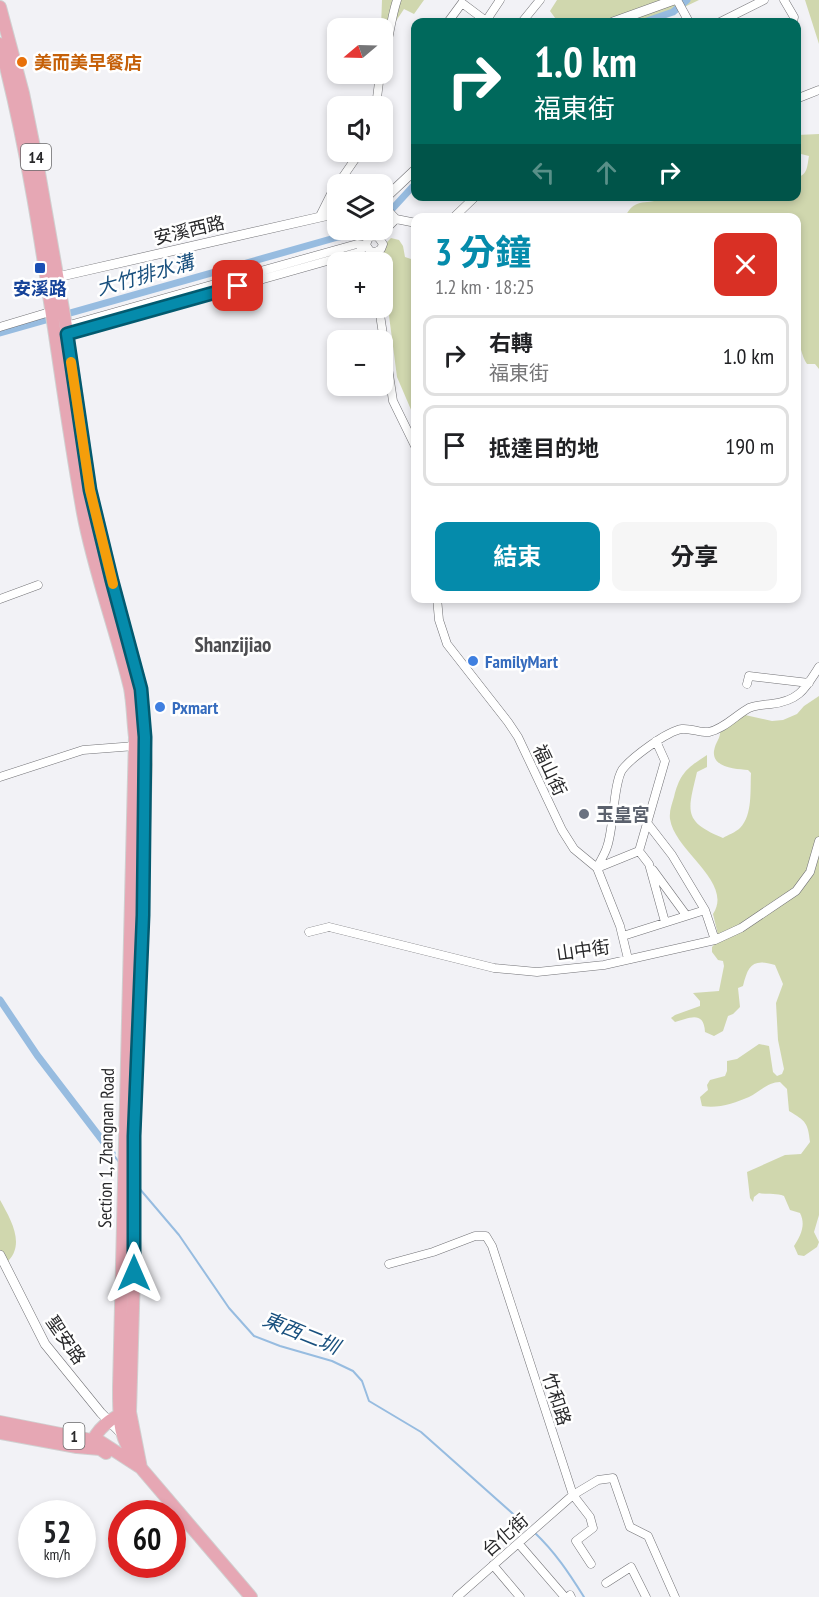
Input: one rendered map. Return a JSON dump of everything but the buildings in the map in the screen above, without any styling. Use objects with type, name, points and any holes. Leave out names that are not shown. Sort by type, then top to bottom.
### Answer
[{"type":"main road","name":"14","points":[[0,7],[23,93],[61,330]]},
{"type":"main road","name":"14","points":[[0,44],[20,124],[53,278]]},
{"type":"main road","name":"Section 1, Zhangnan Road","points":[[61,330],[71,446],[84,521],[130,689],[135,746],[119,1422],[129,1453],[141,1468]]},
{"type":"main road","name":"Section 1, Zhangnan Road","points":[[61,330],[90,490],[141,689],[145,737],[143,915],[134,1136],[134,1273],[119,1422],[141,1468]]},
{"type":"main road","name":"1","points":[[0,1422],[96,1445],[141,1468],[250,1597]]},
{"type":"main road","points":[[96,1445],[119,1422]]},
{"type":"main road","name":"1","points":[[0,1434],[96,1445]]},
{"type":"street","points":[[392,18],[397,0]]},
{"type":"street","points":[[489,18],[500,0]]},
{"type":"street","points":[[525,18],[540,0]]},
{"type":"street","points":[[728,18],[765,0]]},
{"type":"street","points":[[784,0],[794,18]]},
{"type":"street","points":[[451,18],[463,2],[482,18]]},
{"type":"street","points":[[626,18],[678,2],[687,18]]},
{"type":"street","points":[[801,97],[819,90]]},
{"type":"street","points":[[320,216],[331,194],[353,162]]},
{"type":"street","points":[[393,194],[411,180]]},
{"type":"street","points":[[458,213],[471,201]]},
{"type":"street","name":"安溪西路","points":[[53,278],[327,215]]},
{"type":"street","points":[[393,215],[396,219],[411,222]]},
{"type":"street","points":[[393,222],[396,219]]},
{"type":"street","points":[[61,330],[218,287],[359,252],[368,240]]},
{"type":"street","points":[[366,245],[373,252],[378,251],[382,247],[381,240]]},
{"type":"street","points":[[0,327],[58,309]]},
{"type":"street","points":[[381,318],[393,401],[411,438]]},
{"type":"street","points":[[0,599],[38,585]]},
{"type":"street","name":"福山街","points":[[437,603],[439,620],[447,644],[518,737],[562,830],[574,849],[597,868]]},
{"type":"street","points":[[628,959],[597,868],[607,847],[622,771],[656,741],[680,729],[708,732],[755,705],[789,701],[804,690],[819,667]]},
{"type":"street","points":[[747,684],[749,676],[809,683]]},
{"type":"street","points":[[639,852],[665,761],[656,741]]},
{"type":"street","points":[[0,777],[83,750],[135,746]]},
{"type":"street","points":[[648,824],[672,855],[705,910],[715,939]]},
{"type":"street","name":"山中街","points":[[309,932],[329,927],[494,968],[537,972],[604,965],[715,939],[741,928],[796,891],[810,872],[819,841]]},
{"type":"street","points":[[597,868],[639,852]]},
{"type":"street","points":[[639,852],[687,915]]},
{"type":"street","points":[[649,864],[665,922]]},
{"type":"street","points":[[622,936],[705,910]]},
{"type":"street","name":"竹和路","points":[[389,1264],[433,1252],[475,1236],[486,1236],[492,1246],[573,1495]]},
{"type":"street","name":"聖安路","points":[[0,1255],[45,1344],[119,1422]]},
{"type":"street","points":[[591,1564],[576,1541],[593,1528],[590,1517],[573,1495],[598,1480],[613,1478],[630,1527],[648,1536],[675,1597]]},
{"type":"street","name":"台化街","points":[[457,1597],[573,1495]]},
{"type":"street","points":[[519,1544],[568,1596]]},
{"type":"street","points":[[493,1565],[520,1597]]},
{"type":"street","points":[[606,1583],[631,1567],[646,1597]]},
{"type":"green space","points":[[382,0],[424,0],[414,14],[404,9],[393,26],[393,18],[381,18]]},
{"type":"green space","points":[[557,0],[699,0],[661,18],[555,18],[550,11]]},
{"type":"green space","points":[[805,0],[819,0],[819,44]]},
{"type":"green space","points":[[819,134],[819,369],[815,364],[807,364],[801,348],[801,213],[627,213],[633,206],[654,201],[801,201],[801,176],[807,167],[809,156],[801,154],[801,135]]},
{"type":"green space","points":[[389,240],[399,240],[405,257],[411,259],[411,410],[397,377],[393,330],[391,330],[389,318],[393,318],[393,252],[384,252]]},
{"type":"green space","points":[[819,696],[819,1215],[814,1232],[819,1242],[817,1247],[804,1256],[798,1255],[794,1246],[802,1230],[803,1222],[800,1213],[790,1210],[784,1196],[781,1195],[759,1193],[754,1197],[753,1202],[750,1198],[747,1172],[785,1155],[801,1154],[810,1142],[805,1123],[789,1111],[787,1089],[780,1082],[776,1082],[744,1099],[714,1107],[702,1106],[700,1097],[708,1090],[707,1085],[710,1080],[725,1076],[727,1061],[737,1059],[759,1044],[769,1046],[773,1072],[777,1076],[782,1074],[784,1069],[778,1040],[776,1003],[783,984],[775,965],[756,963],[752,965],[743,986],[738,988],[740,1007],[728,1016],[723,1031],[714,1036],[705,1032],[704,1025],[699,1018],[675,1022],[671,1018],[700,1006],[700,1001],[693,993],[719,991],[724,966],[723,961],[718,960],[712,952],[712,947],[719,939],[713,914],[717,902],[716,890],[674,831],[670,816],[676,789],[682,777],[689,768],[707,755],[707,767],[697,772],[690,806],[691,813],[700,826],[723,838],[738,829],[744,823],[749,809],[751,773],[748,770],[721,764],[714,757],[720,736],[720,723],[745,715],[772,721],[783,720],[797,714]]},
{"type":"green space","points":[[0,1200],[9,1216],[16,1241],[12,1257],[5,1264],[0,1255]]},
{"type":"waterway","name":"大竹排水溝","points":[[656,18],[673,12],[687,0]]},
{"type":"waterway","name":"大竹排水溝","points":[[393,208],[411,188]]},
{"type":"waterway","name":"大竹排水溝","points":[[0,333],[327,240]]},
{"type":"waterway","name":"東西二圳","points":[[0,1000],[37,1055],[112,1153]]},
{"type":"waterway","name":"東西二圳","points":[[112,1153],[119,1162]]},
{"type":"waterway","name":"東西二圳","points":[[139,1188],[179,1235],[229,1308],[254,1336],[332,1361],[353,1371],[362,1381],[369,1401],[421,1432],[530,1529]]},
{"type":"waterway","name":"東西二圳","points":[[535,1533],[561,1563],[584,1597]]},
{"type":"slow traffic","points":[[71,362],[90,490],[113,584]]},
{"type":"place","name":"美而美早餐店","points":[[22,62]]},
{"type":"place","name":"安溪路","points":[[40,268]]},
{"type":"place","name":"FamilyMart","points":[[473,661]]},
{"type":"place","name":"Pxmart","points":[[160,707]]},
{"type":"place","name":"玉皇宮","points":[[584,814]]},
{"type":"district","name":"Shanzijiao","points":[[233,644]]},
{"type":"route","points":[[134,1273],[134,1136],[143,915],[145,737],[141,689],[90,490],[67,334],[238,286]]}]
